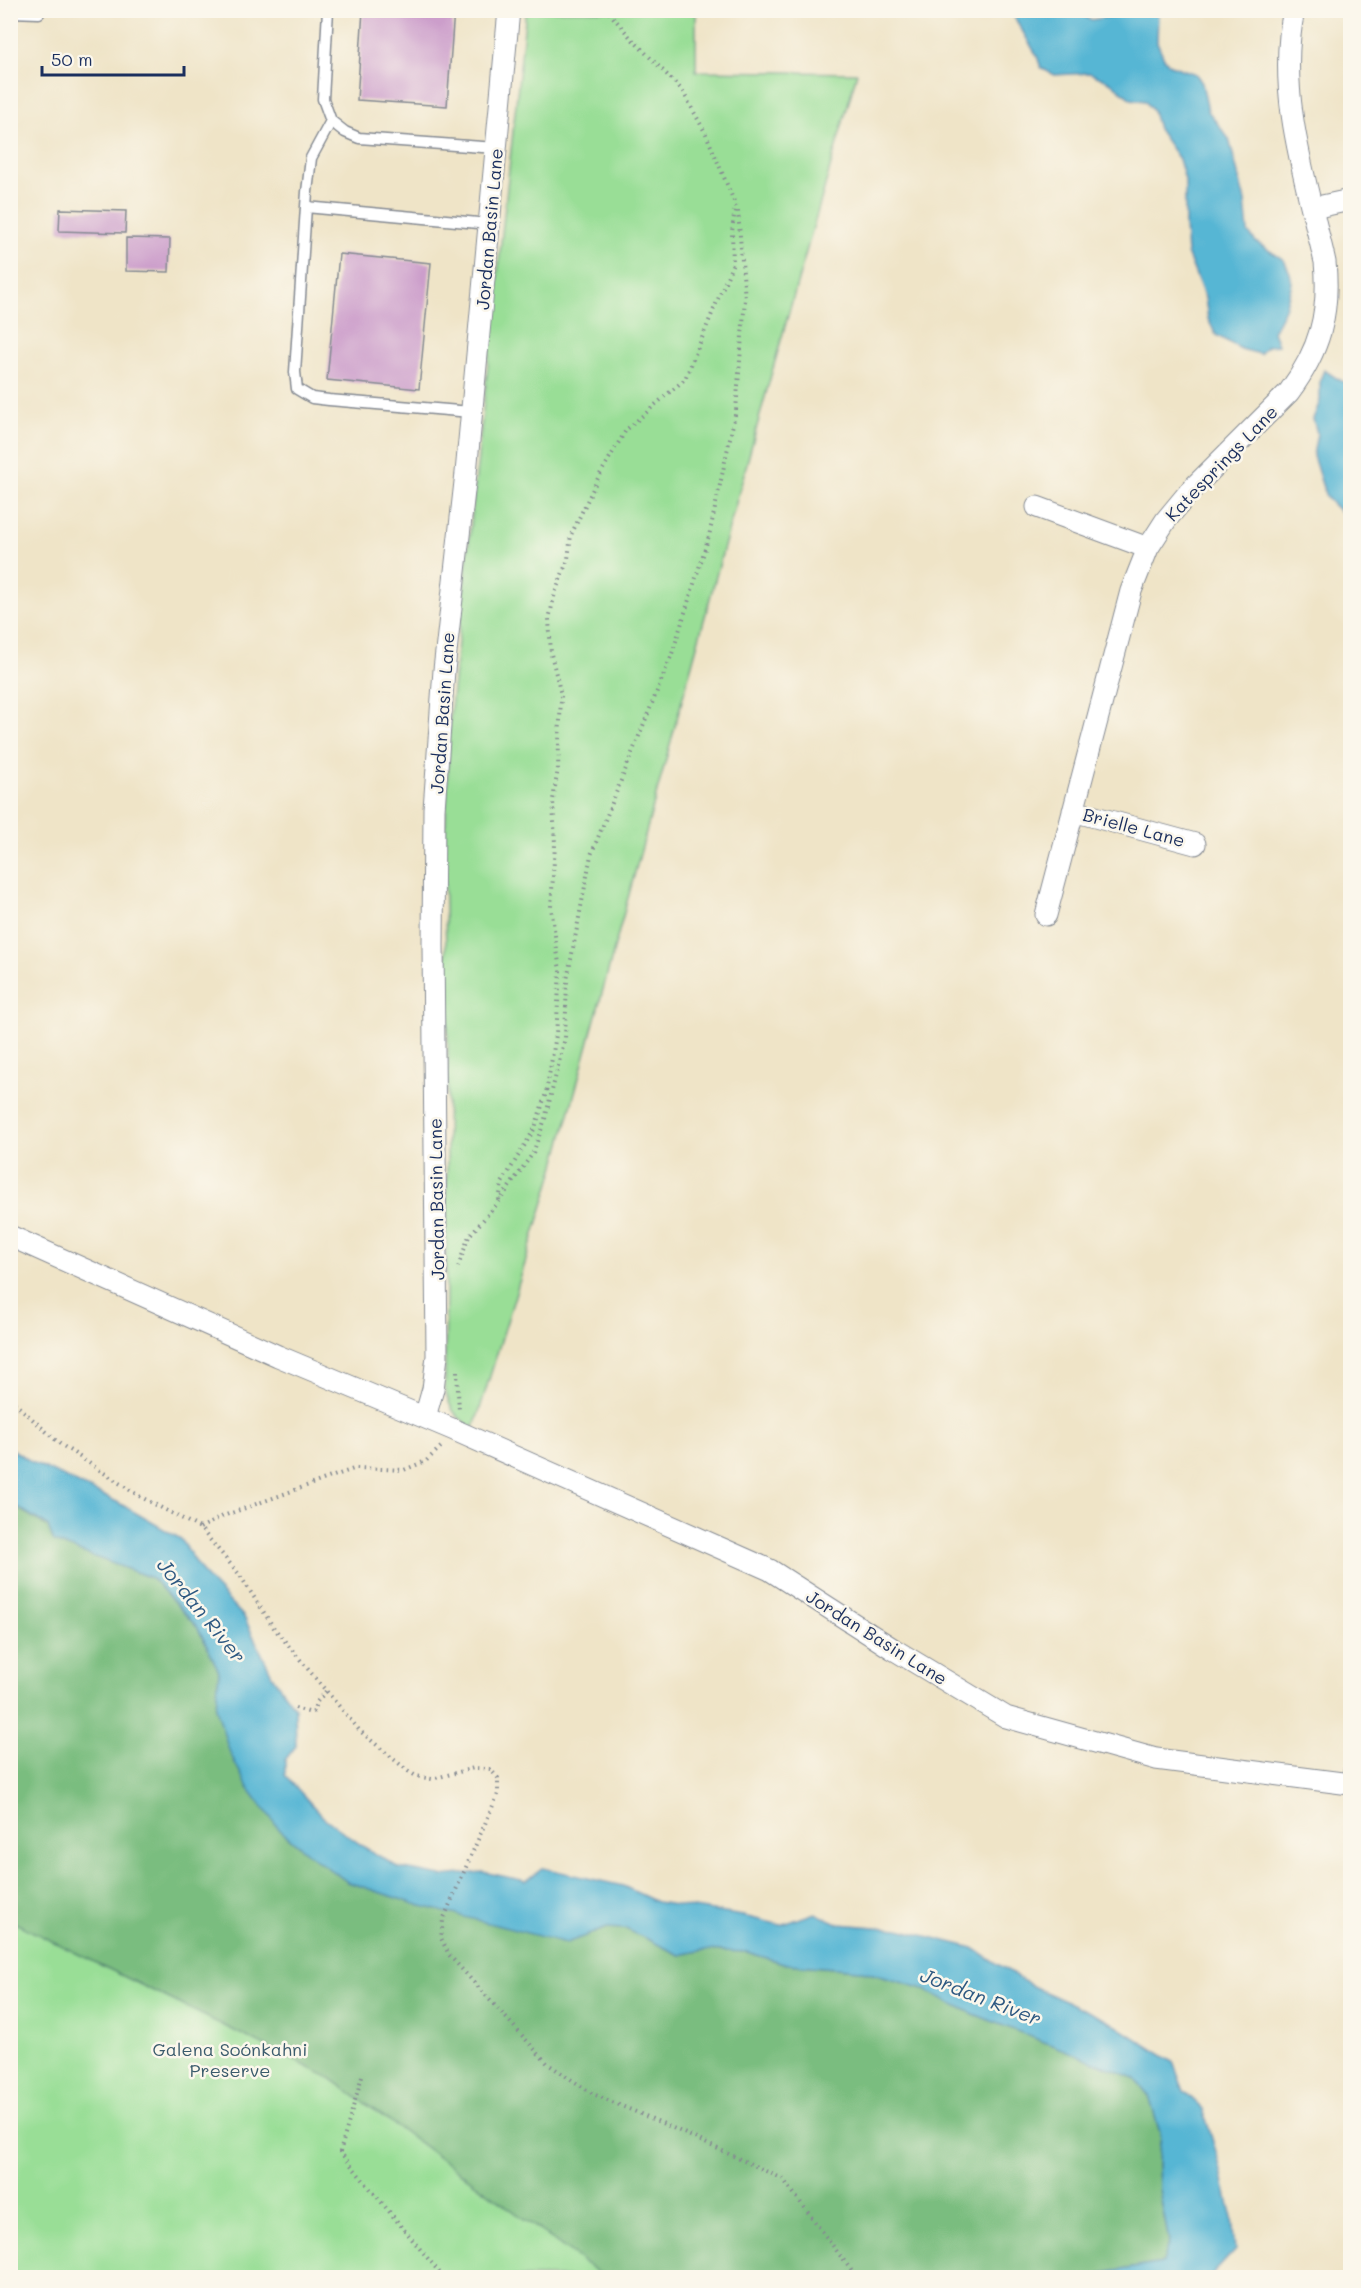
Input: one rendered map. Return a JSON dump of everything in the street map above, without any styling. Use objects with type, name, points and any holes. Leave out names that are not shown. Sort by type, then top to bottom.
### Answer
[{"type":"street","name":"Jordan Basin Lane","points":[[425,1417],[433,1389],[437,1356],[434,809],[444,670],[509,10]]},
{"type":"street","name":"Katesprings Lane","points":[[1046,915],[1131,591],[1148,548],[1184,498],[1289,392],[1311,357],[1319,338],[1326,300],[1325,262],[1289,96],[1288,51],[1294,10]]},
{"type":"street","points":[[1312,208],[1350,200]]},
{"type":"street","points":[[1037,507],[1148,548]]},
{"type":"street","name":"Brielle Lane","points":[[1073,811],[1195,844]]},
{"type":"street","name":"Jordan Basin Lane","points":[[10,1236],[278,1356],[425,1417],[770,1570],[893,1649],[1006,1717],[1156,1759],[1349,1777]]},
{"type":"lane","points":[[328,10],[323,99],[331,121],[345,132],[359,138],[496,148]]},
{"type":"lane","points":[[10,12],[39,13]]},
{"type":"lane","points":[[331,121],[311,158],[306,207],[296,372],[297,389],[312,398],[471,412]]},
{"type":"lane","points":[[306,207],[489,224]]},
{"type":"path","points":[[469,1236],[498,1203],[532,1154],[546,1119],[565,1038],[567,980],[591,855],[672,654],[709,536],[736,410],[745,299],[736,206],[706,134],[682,90],[607,10]]},
{"type":"path","points":[[498,1203],[502,1184],[535,1128],[546,1093],[556,1035],[560,970],[551,907],[555,845],[553,800],[558,768],[561,695],[551,654],[550,610],[568,559],[571,535],[599,476],[626,430],[685,379],[733,263],[732,232],[736,206]]},
{"type":"path","points":[[10,1399],[60,1444],[139,1496],[200,1528],[239,1574],[274,1628],[360,1731],[416,1776],[432,1779],[474,1768],[490,1769],[495,1773],[499,1786],[498,1794],[443,1920],[441,1938],[449,1955],[548,2064],[593,2094],[783,2179],[857,2277]]},
{"type":"path","points":[[200,1528],[223,1516],[356,1468],[404,1470],[426,1461],[443,1446]]},
{"type":"path","points":[[295,1708],[313,1712],[316,1703],[326,1691]]},
{"type":"path","points":[[362,2076],[340,2152],[444,2277]]},
{"type":"green space","points":[[526,11],[696,11],[696,71],[857,73],[768,386],[552,1176],[474,1428],[454,1412],[445,1388],[448,1042],[444,861],[450,717]]},
{"type":"green space","name":"Galena Soónkahni Preserve","points":[[10,1492],[145,1556],[247,1765],[345,1874],[796,1954],[1177,2277],[11,2277]]},
{"type":"green space","name":"Galena Soónkahni Preserve","points":[[10,1503],[48,1527],[54,1542],[152,1578],[198,1628],[219,1671],[216,1708],[280,1830],[348,1882],[566,1943],[607,1928],[626,1929],[680,1955],[703,1950],[747,1952],[787,1964],[859,1970],[921,1988],[974,2014],[1135,2078],[1149,2096],[1161,2136],[1158,2161],[1159,2190],[1169,2241],[1162,2263],[1099,2274],[1096,2278],[604,2277],[330,2078],[11,1921]]},
{"type":"water","points":[[1003,11],[1078,11],[1090,20],[1143,11],[1158,11],[1157,42],[1164,58],[1170,65],[1196,74],[1202,83],[1208,111],[1229,139],[1245,201],[1248,232],[1256,242],[1284,260],[1290,273],[1292,283],[1285,309],[1273,332],[1278,345],[1267,346],[1260,354],[1241,349],[1216,335],[1208,319],[1205,298],[1187,253],[1185,180],[1179,159],[1158,129],[1153,111],[1145,101],[1131,99],[1110,82],[1090,73],[1054,75],[1041,68],[1037,56],[1012,13]]},
{"type":"water","points":[[1324,370],[1350,384],[1350,517],[1344,515],[1326,497],[1313,456],[1317,433],[1313,419],[1320,401],[1320,380]]},
{"type":"water","name":"Jordan River","points":[[10,1448],[32,1462],[117,1502],[181,1539],[204,1575],[244,1617],[274,1679],[295,1708],[296,1746],[285,1760],[285,1775],[323,1817],[364,1847],[399,1868],[441,1876],[483,1872],[526,1881],[543,1868],[623,1886],[657,1902],[743,1916],[781,1925],[815,1913],[839,1924],[899,1929],[973,1948],[1030,1985],[1107,2020],[1173,2062],[1184,2091],[1203,2109],[1232,2218],[1235,2250],[1210,2277],[1096,2277],[1099,2274],[1162,2263],[1169,2241],[1159,2190],[1158,2161],[1161,2136],[1149,2096],[1135,2078],[974,2014],[921,1988],[859,1970],[787,1964],[747,1952],[703,1950],[680,1955],[626,1929],[607,1928],[566,1943],[418,1905],[348,1882],[280,1830],[247,1786],[230,1753],[216,1708],[219,1671],[198,1628],[152,1578],[54,1542],[48,1526],[11,1503]]},
{"type":"building","points":[[363,10],[454,10],[447,106],[357,100]]},
{"type":"building","points":[[60,209],[126,211],[125,233],[59,231]]},
{"type":"building","points":[[126,238],[170,239],[169,272],[126,271]]},
{"type":"building","points":[[339,254],[431,263],[419,389],[327,380]]}]
